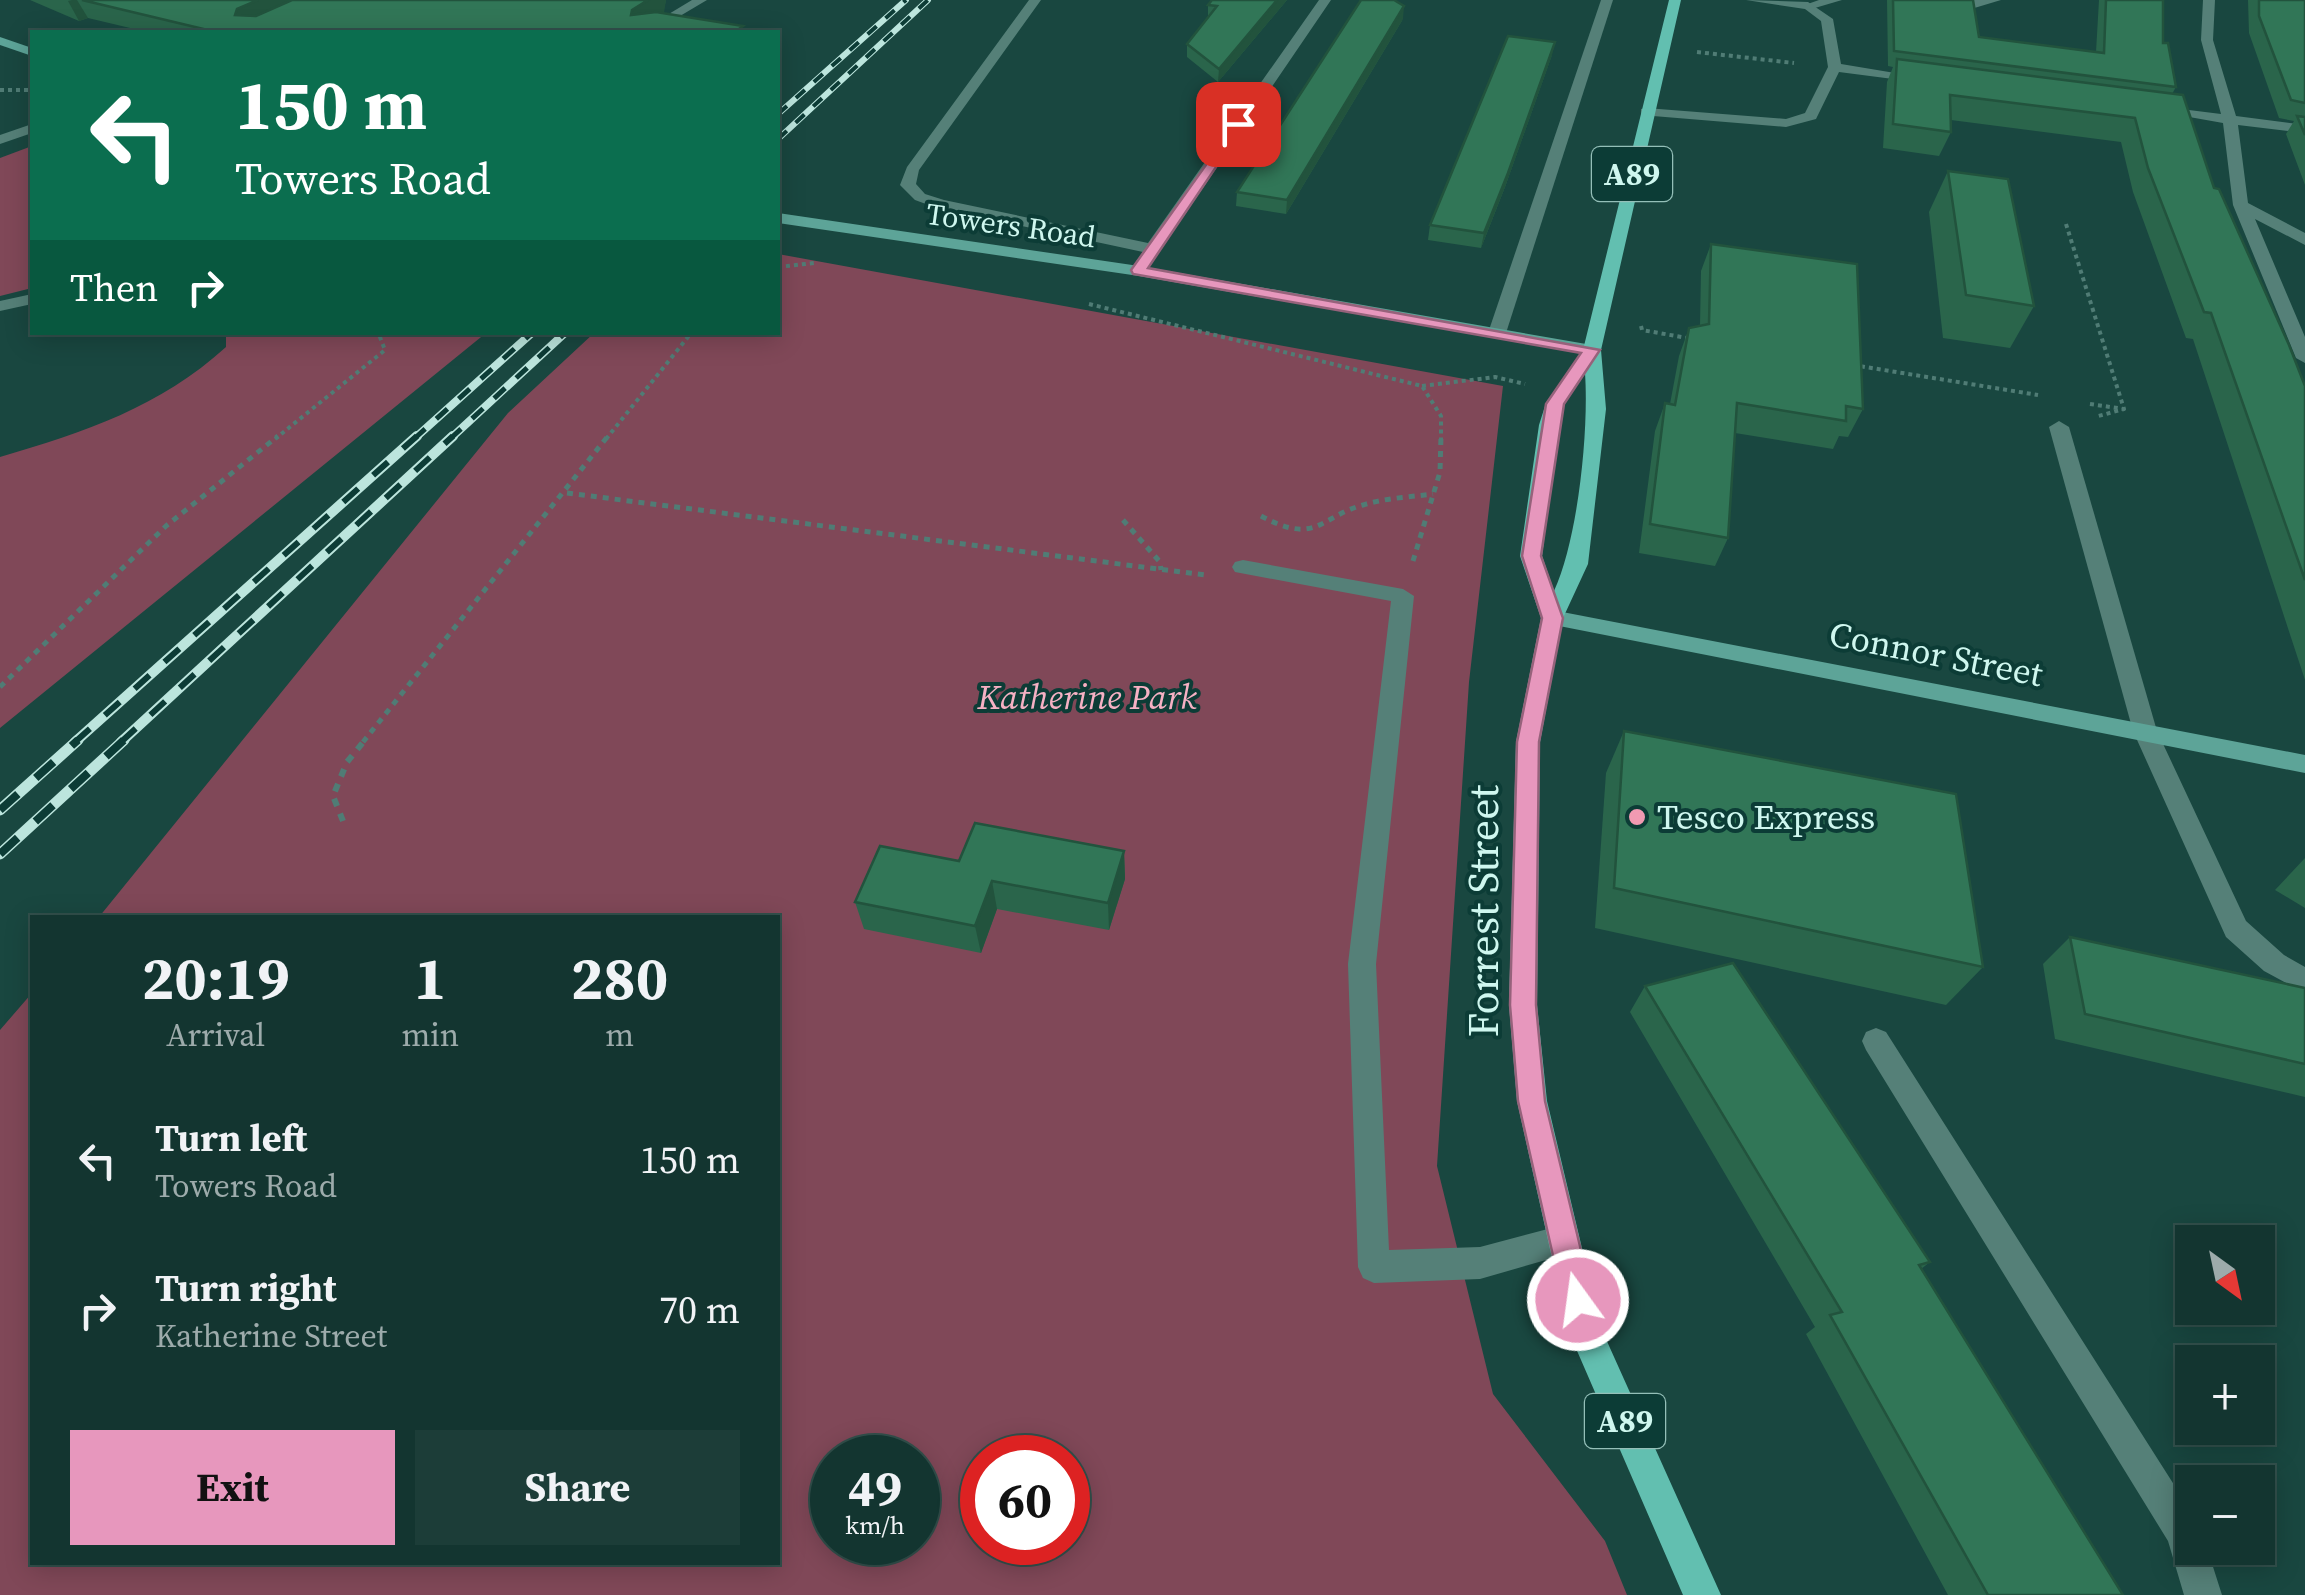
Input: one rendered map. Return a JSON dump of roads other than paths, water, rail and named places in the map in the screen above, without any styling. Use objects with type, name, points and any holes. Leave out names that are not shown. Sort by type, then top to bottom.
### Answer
[{"type":"main road","name":"Forrest Street","points":[[1675,0],[1598,318],[1592,350],[1597,409],[1577,564],[1552,618],[1528,742],[1523,1005],[1532,1101],[1585,1330],[1702,1595]]},
{"type":"main road","points":[[0,41],[30,51]]},
{"type":"main road","name":"Towers Road","points":[[784,219],[1139,270],[1592,350]]},
{"type":"main road","name":"Forrest Street","points":[[1552,618],[1531,556],[1549,425],[1555,404],[1592,350]]},
{"type":"main road","name":"Connor Street","points":[[1552,618],[2305,764]]},
{"type":"street","points":[[648,30],[701,0]]},
{"type":"street","points":[[1035,0],[912,170],[908,185],[920,198],[940,204],[1152,249]]},
{"type":"street","points":[[1139,270],[1325,0]]},
{"type":"street","points":[[1496,333],[1606,0]]},
{"type":"street","points":[[1752,0],[1808,6],[1836,0]]},
{"type":"street","points":[[1932,0],[1972,6],[1994,0]]},
{"type":"street","points":[[2210,0],[2206,40],[2230,120],[2241,205],[2305,358]]},
{"type":"street","points":[[1646,112],[1786,123],[1811,116],[1835,68],[1826,18],[1808,6]]},
{"type":"street","points":[[1835,68],[1934,80]]},
{"type":"street","points":[[2131,106],[2305,129]]},
{"type":"street","points":[[0,140],[30,129]]},
{"type":"street","points":[[2241,205],[2305,240]]},
{"type":"street","points":[[0,306],[30,299]]},
{"type":"street","points":[[2059,427],[2146,731],[2236,929],[2274,962],[2305,981]]},
{"type":"street","points":[[1243,567],[1402,596],[1362,964],[1374,1268],[1480,1263],[1563,1241]]},
{"type":"street","points":[[1876,1042],[2184,1533],[2204,1595]]},
{"type":"railway","points":[[780,112],[906,0]]},
{"type":"railway","points":[[780,137],[928,0]]},
{"type":"railway","points":[[414,439],[530,335]]},
{"type":"railway","points":[[450,439],[563,335]]},
{"type":"railway","points":[[75,742],[417,436]]},
{"type":"railway","points":[[121,742],[453,436]]},
{"type":"railway","points":[[0,810],[78,740]]},
{"type":"railway","points":[[0,854],[124,740]]},
{"type":"place","name":"Tesco Express","points":[[1637,817]]},
{"type":"park label","name":"Katherine Park","points":[[1087,697]]}]
